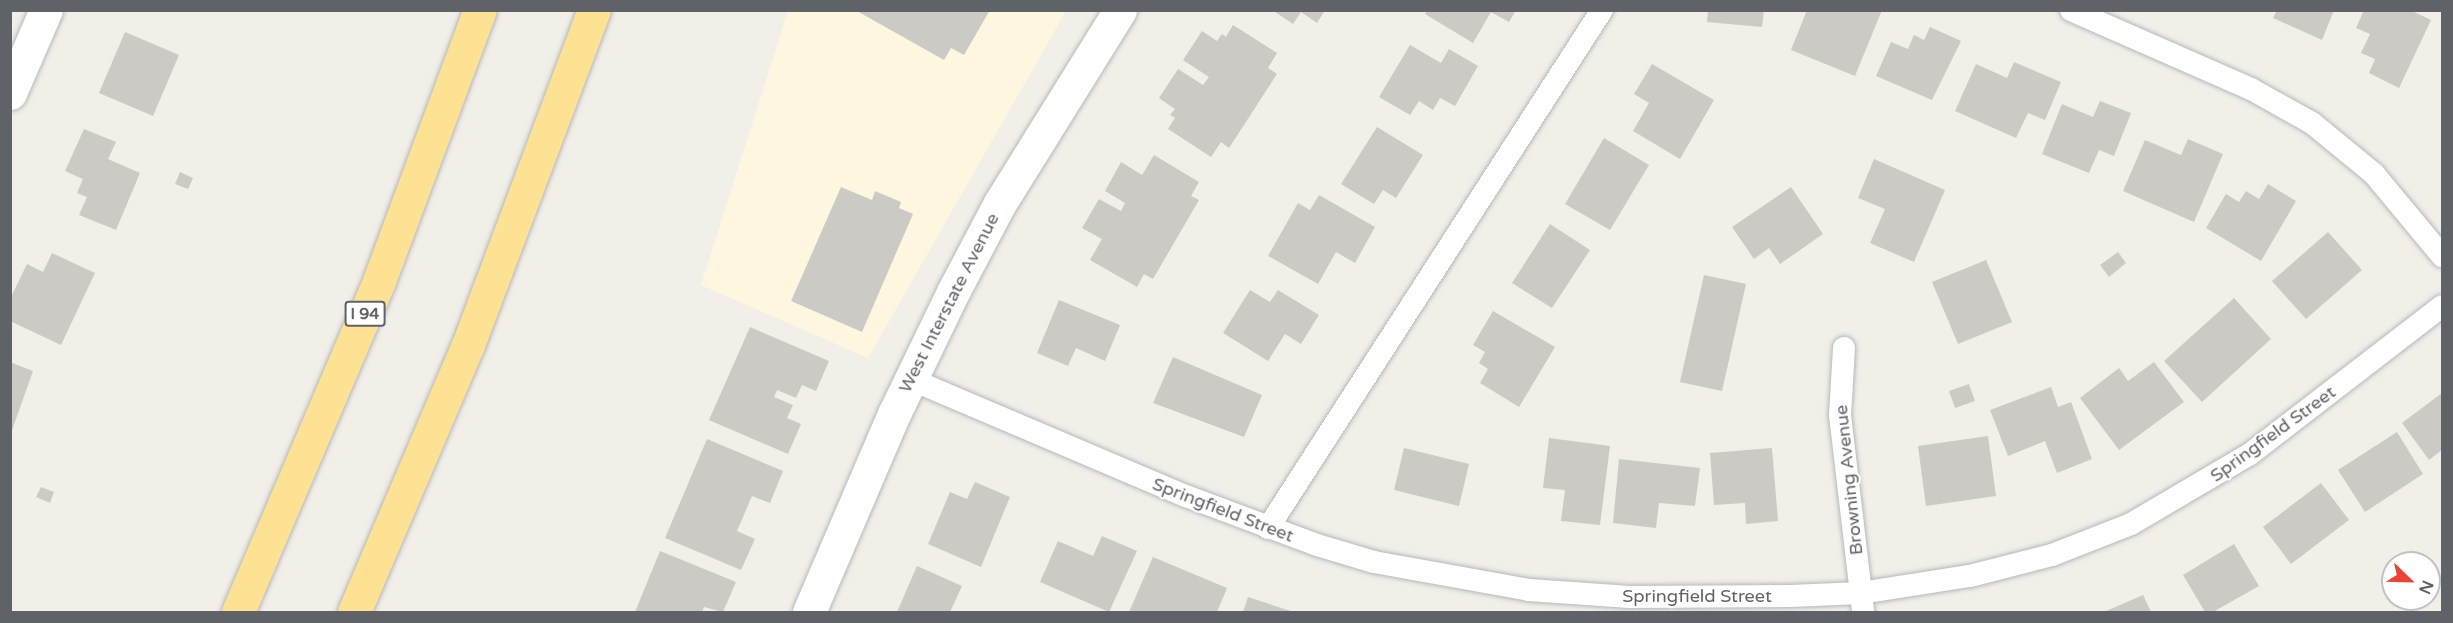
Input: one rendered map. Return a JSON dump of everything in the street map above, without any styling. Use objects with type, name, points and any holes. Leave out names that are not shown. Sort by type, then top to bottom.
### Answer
[{"type":"highway","name":"I 94","points":[[238,612],[379,281],[480,10]]},
{"type":"highway","points":[[354,612],[468,345],[594,10]]},
{"type":"street","points":[[10,93],[46,10]]},
{"type":"street","name":"West Interstate Avenue","points":[[809,612],[910,379],[1000,203],[1120,10]]},
{"type":"street","points":[[1268,528],[1602,10]]},
{"type":"street","points":[[2071,10],[2251,89],[2312,123],[2374,174],[2442,256]]},
{"type":"street","name":"Springfield Street","points":[[910,379],[1268,528],[1374,562],[1529,590],[1680,598],[1862,603],[2013,567],[2131,524],[2250,454],[2442,306]]},
{"type":"street","name":"Browning Avenue","points":[[1844,348],[1840,415],[1862,603]]},
{"type":"shaded area","points":[[788,11],[1066,11],[868,358],[701,285]]},
{"type":"building","points":[[855,10],[990,10],[964,55],[951,48],[944,60]]},
{"type":"building","points":[[1272,10],[1325,10],[1317,23],[1301,12],[1293,24]]},
{"type":"building","points":[[1427,10],[1516,10],[1509,22],[1491,12],[1473,43],[1425,14]]},
{"type":"building","points":[[1708,10],[1764,10],[1762,27],[1707,22]]},
{"type":"building","points":[[1807,10],[1882,10],[1855,76],[1791,50]]},
{"type":"building","points":[[2277,10],[2334,10],[2322,40],[2273,18]]},
{"type":"building","points":[[2364,10],[2410,10],[2431,20],[2399,88],[2369,73],[2375,59],[2361,53],[2370,34],[2356,28]]},
{"type":"building","points":[[1233,25],[1277,53],[1268,68],[1277,74],[1229,148],[1221,142],[1211,157],[1168,129],[1175,118],[1170,115],[1175,109],[1159,98],[1178,69],[1203,85],[1209,77],[1183,60],[1202,31],[1217,41],[1222,34],[1226,37]]},
{"type":"building","points":[[1930,27],[1961,41],[1932,100],[1876,76],[1891,42],[1908,49],[1914,35],[1924,40]]},
{"type":"building","points":[[125,32],[179,55],[153,116],[99,93]]},
{"type":"building","points":[[1410,45],[1441,63],[1449,49],[1478,66],[1455,106],[1440,98],[1433,110],[1419,101],[1410,115],[1379,97]]},
{"type":"building","points":[[2014,62],[2061,82],[2045,120],[2028,113],[2016,138],[1955,111],[1976,64],[2007,78]]},
{"type":"building","points":[[1652,64],[1714,100],[1680,159],[1633,131],[1649,103],[1634,94]]},
{"type":"building","points":[[2100,101],[2131,113],[2114,156],[2099,150],[2089,173],[2042,154],[2062,104],[2093,117]]},
{"type":"building","points":[[1377,127],[1423,155],[1396,198],[1383,190],[1374,204],[1341,184]]},
{"type":"building","points":[[84,129],[116,142],[108,159],[140,173],[116,230],[79,215],[87,197],[77,193],[83,179],[65,171]]},
{"type":"building","points":[[1604,138],[1649,165],[1610,230],[1565,204]]},
{"type":"building","points":[[2188,139],[2223,154],[2194,222],[2123,191],[2145,140],[2181,155]]},
{"type":"building","points":[[1154,155],[1199,182],[1191,196],[1199,200],[1153,279],[1144,274],[1137,287],[1090,260],[1102,239],[1082,228],[1099,199],[1121,211],[1125,203],[1105,191],[1121,162],[1142,175]]},
{"type":"building","points":[[1874,159],[1945,190],[1914,262],[1870,243],[1885,209],[1858,198]]},
{"type":"building","points":[[180,172],[193,178],[188,189],[175,184]]},
{"type":"building","points":[[2268,184],[2296,201],[2261,261],[2206,228],[2226,194],[2239,202],[2246,191],[2259,199]]},
{"type":"building","points":[[841,187],[872,200],[875,191],[901,202],[899,208],[913,214],[862,332],[791,301]]},
{"type":"building","points":[[1791,187],[1823,234],[1780,264],[1769,248],[1754,259],[1732,227]]},
{"type":"building","points":[[1319,195],[1375,227],[1355,263],[1336,252],[1318,284],[1268,256],[1298,203],[1310,210]]},
{"type":"building","points":[[1550,224],[1590,250],[1552,308],[1512,283]]},
{"type":"building","points":[[2328,232],[2362,270],[2306,319],[2272,281]]},
{"type":"building","points":[[2118,252],[2126,263],[2109,277],[2100,265]]},
{"type":"building","points":[[52,253],[95,273],[61,345],[10,321],[10,299],[27,264],[43,272]]},
{"type":"building","points":[[1986,260],[2012,322],[1958,344],[1932,282]]},
{"type":"building","points":[[1704,275],[1746,284],[1722,391],[1680,382]]},
{"type":"building","points":[[1250,290],[1270,302],[1278,290],[1319,315],[1301,344],[1285,334],[1268,361],[1223,333]]},
{"type":"building","points":[[2234,298],[2271,339],[2202,402],[2164,361]]},
{"type":"building","points":[[1059,300],[1120,325],[1105,361],[1076,348],[1068,366],[1037,353]]},
{"type":"building","points":[[1493,311],[1555,347],[1519,407],[1480,383],[1488,369],[1479,363],[1485,352],[1473,345]]},
{"type":"building","points":[[750,327],[829,361],[816,391],[802,385],[796,398],[777,390],[774,397],[793,405],[787,418],[801,424],[788,454],[709,420]]},
{"type":"building","points":[[1173,357],[1262,395],[1244,437],[1153,403]]},
{"type":"building","points":[[10,362],[33,371],[11,433],[10,433]]},
{"type":"building","points":[[2154,362],[2184,402],[2119,450],[2080,398],[2119,368],[2128,381]]},
{"type":"building","points":[[1969,384],[1975,401],[1955,408],[1949,391]]},
{"type":"building","points":[[2051,387],[2058,407],[2071,402],[2092,459],[2057,473],[2045,441],[2008,456],[1990,410]]},
{"type":"building","points":[[2442,393],[2442,450],[2429,460],[2402,423]]},
{"type":"building","points":[[2397,432],[2423,474],[2365,512],[2338,470]]},
{"type":"building","points":[[1988,436],[1996,496],[1926,506],[1918,446]]},
{"type":"building","points":[[1549,438],[1610,446],[1600,525],[1561,521],[1565,490],[1543,488]]},
{"type":"building","points":[[707,439],[783,471],[770,503],[752,496],[737,531],[755,539],[741,570],[665,538]]},
{"type":"building","points":[[1404,448],[1469,464],[1459,506],[1394,490]]},
{"type":"building","points":[[1772,448],[1778,521],[1746,524],[1745,503],[1714,505],[1710,453]]},
{"type":"building","points":[[1619,459],[1700,468],[1695,506],[1659,503],[1656,528],[1613,523]]},
{"type":"building","points":[[975,482],[1010,497],[981,567],[928,544],[950,492],[967,499]]},
{"type":"building","points":[[2321,483],[2349,520],[2291,564],[2263,527]]},
{"type":"building","points":[[41,487],[54,492],[50,503],[36,497]]},
{"type":"building","points":[[1102,536],[1137,551],[1109,612],[1040,582],[1058,541],[1093,556]]},
{"type":"building","points":[[2234,544],[2259,586],[2213,612],[2205,612],[2183,575]]},
{"type":"building","points":[[660,551],[736,582],[723,612],[704,607],[702,612],[635,612]]},
{"type":"building","points":[[1153,557],[1227,588],[1217,612],[1129,612]]},
{"type":"building","points":[[917,566],[962,586],[950,612],[897,612]]},
{"type":"building","points":[[2143,595],[2151,612],[2104,612]]},
{"type":"building","points":[[1248,597],[1294,612],[1243,612]]}]
